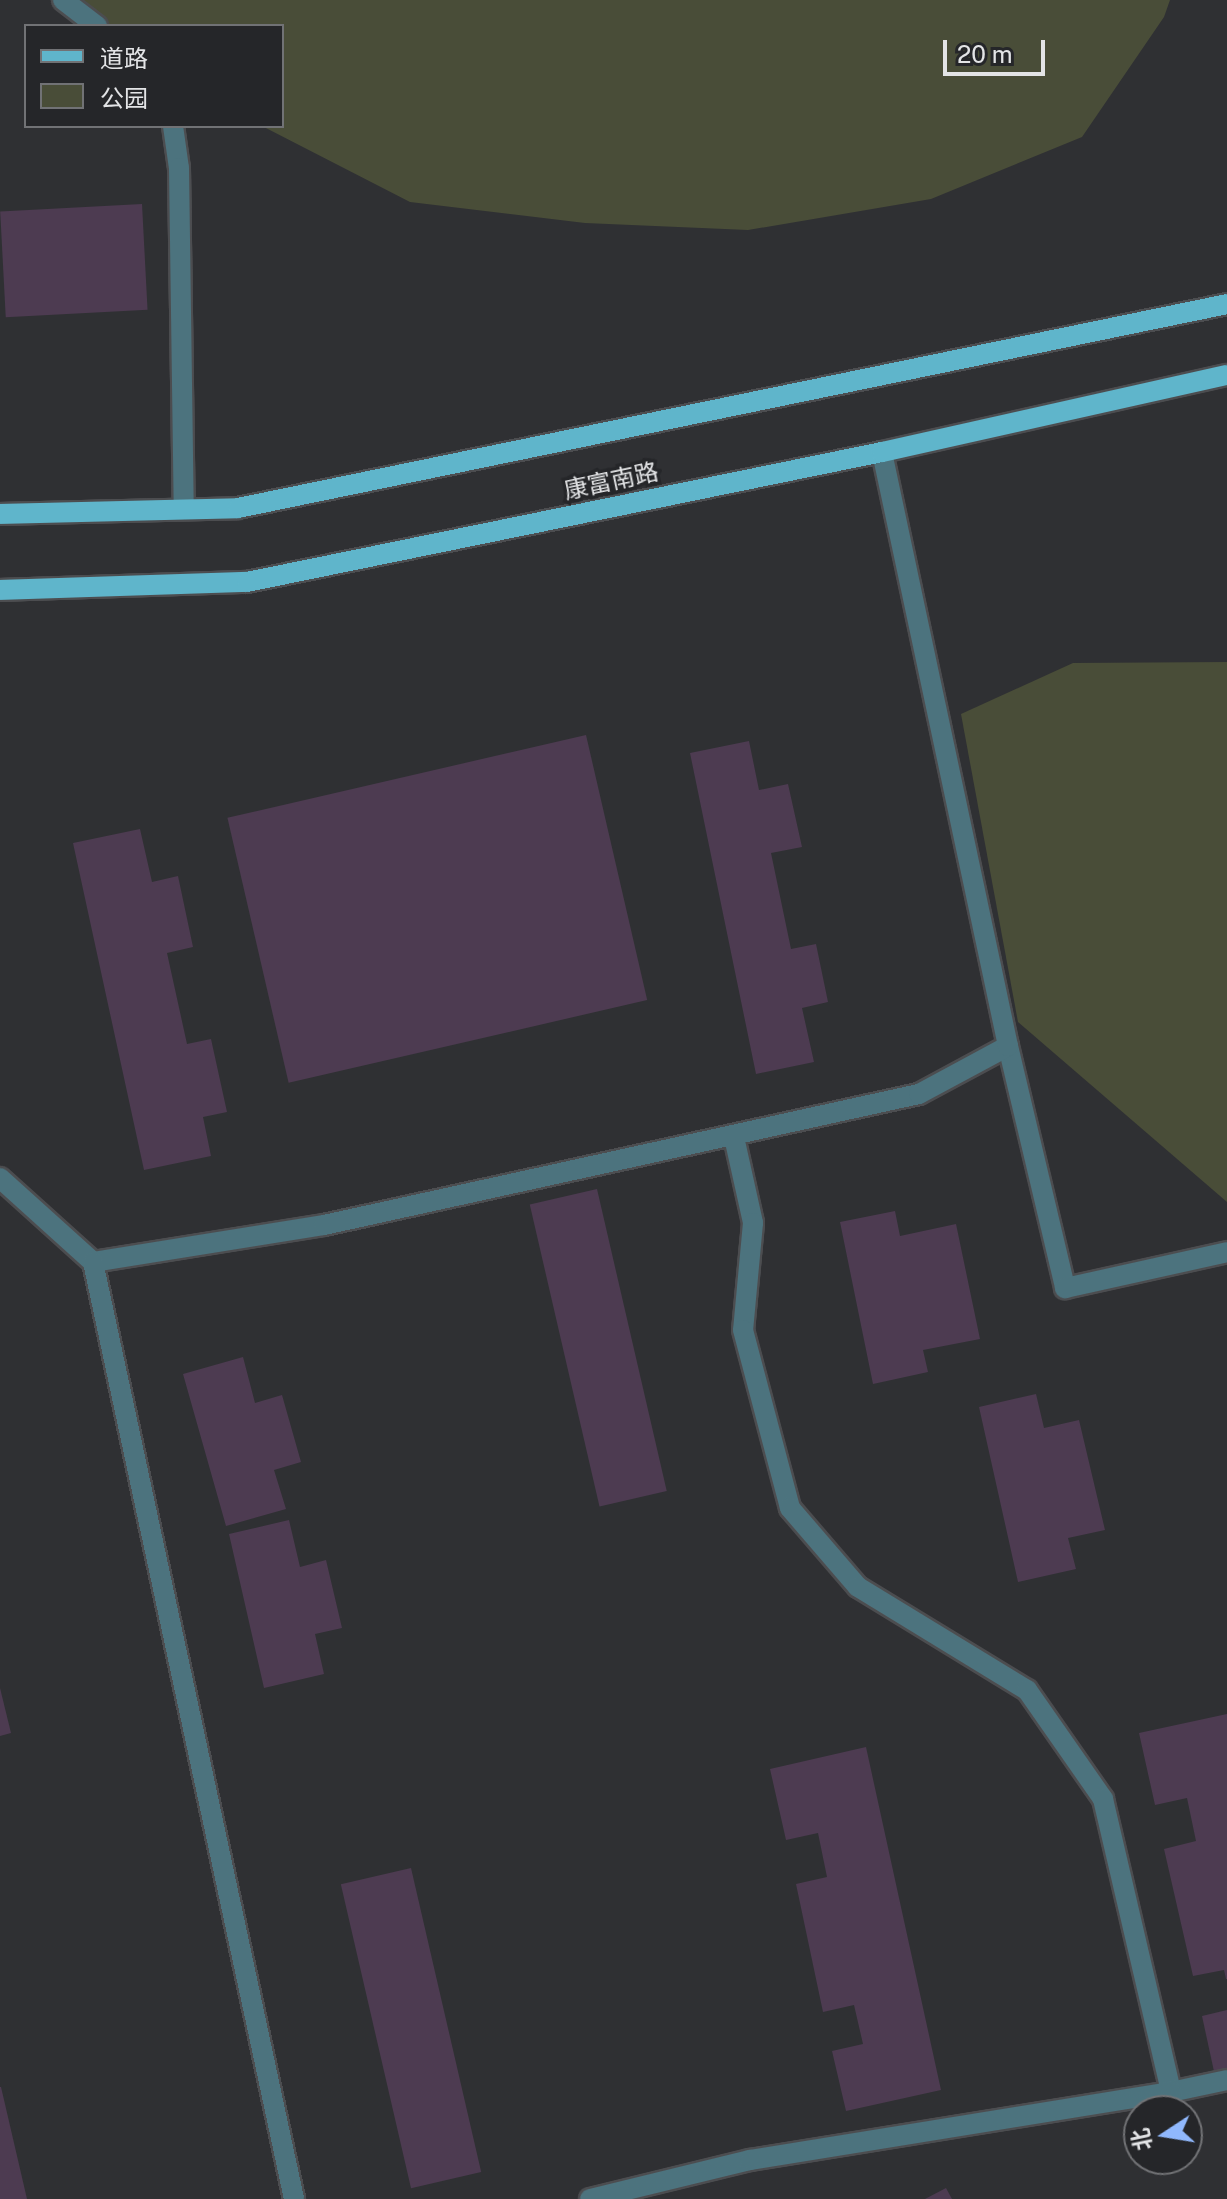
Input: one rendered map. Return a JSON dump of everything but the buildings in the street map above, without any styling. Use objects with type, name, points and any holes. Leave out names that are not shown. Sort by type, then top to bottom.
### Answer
[{"type":"main road","name":"康富南路","points":[[0,514],[238,508],[1227,304]]},
{"type":"main road","name":"康富南路","points":[[0,590],[247,582],[882,452],[1227,375]]},
{"type":"street","points":[[63,0],[94,24]]},
{"type":"street","points":[[173,128],[179,168],[184,509]]},
{"type":"street","points":[[882,452],[1008,1046],[1065,1288],[1227,1252]]},
{"type":"street","points":[[93,1262],[324,1225],[919,1094],[1008,1046]]},
{"type":"street","points":[[734,1137],[753,1223],[743,1330],[790,1508],[858,1587],[1027,1690],[1103,1799],[1171,2092]]},
{"type":"street","points":[[0,1178],[93,1262],[294,2199]]},
{"type":"street","points":[[590,2199],[750,2160],[1171,2092],[1227,2080]]},
{"type":"green space","points":[[78,0],[1170,0],[1164,17],[1082,137],[931,199],[748,230],[585,223],[410,202],[266,128],[284,128],[284,24],[94,24]]},
{"type":"green space","points":[[1227,662],[1227,1202],[1018,1022],[961,714],[1073,663]]}]
